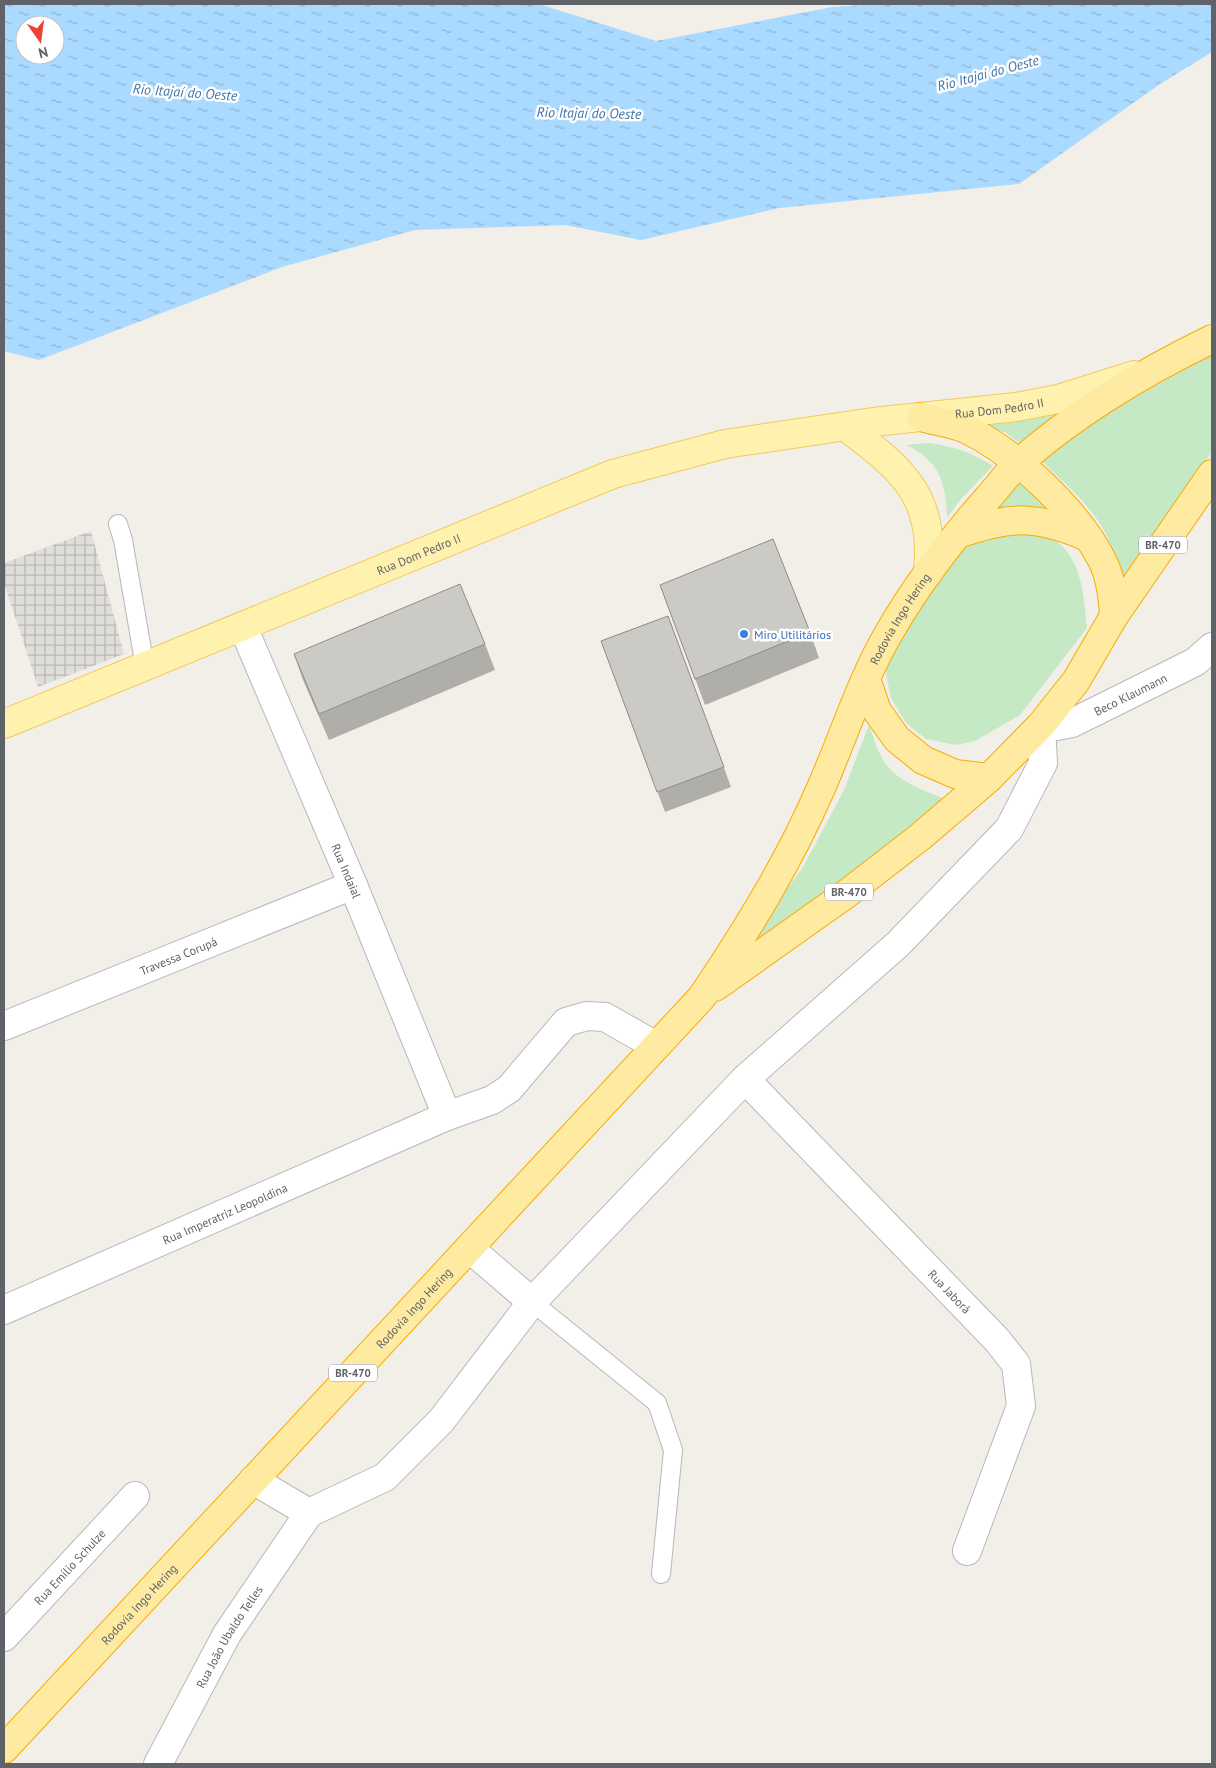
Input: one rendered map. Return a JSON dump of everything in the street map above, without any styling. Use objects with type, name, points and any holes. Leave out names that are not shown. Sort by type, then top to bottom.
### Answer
[{"type":"highway","name":"Rodovia Ingo Hering","points":[[4,1749],[702,997],[735,948],[794,844],[820,790],[866,679],[890,631],[928,573],[957,534],[1019,462],[1075,417],[1150,370],[1212,339]]},
{"type":"highway","points":[[921,417],[965,428],[1019,462],[1044,486],[1089,537],[1103,561],[1112,588],[1114,616]]},
{"type":"highway","name":"Rodovia Ingo Hering","points":[[702,997],[849,892],[989,778],[1041,725],[1076,681],[1114,616],[1212,474]]},
{"type":"highway","points":[[957,534],[989,523],[1023,519],[1057,524],[1089,537]]},
{"type":"highway","points":[[866,679],[877,711],[897,739],[923,760],[955,774],[989,778]]},
{"type":"main road","name":"Rua Dom Pedro II","points":[[4,724],[613,474],[725,444],[921,417],[1016,407],[1058,398],[1150,370]]},
{"type":"main road","points":[[846,427],[885,456],[901,471],[915,494],[926,524],[930,551],[928,573]]},
{"type":"street","name":"Rua Indaial","points":[[243,627],[353,885],[447,1116]]},
{"type":"street","name":"Beco Klaumann","points":[[1041,725],[1057,726],[1072,723],[1207,660]]},
{"type":"street","points":[[253,1480],[309,1513],[384,1477],[441,1421],[532,1302],[745,1079],[898,944],[1010,829],[1043,763],[1041,725]]},
{"type":"street","name":"Travessa Corupá","points":[[4,1026],[353,885]]},
{"type":"street","name":"Rua Imperatriz Leopoldina","points":[[4,1310],[447,1116],[492,1100],[509,1089],[566,1022],[587,1016],[605,1017],[656,1046]]},
{"type":"street","name":"Rua Jaborá","points":[[745,1079],[997,1340],[1016,1364],[1021,1406],[967,1551]]},
{"type":"street","points":[[469,1248],[532,1302]]},
{"type":"street","name":"Rua Emílio Schulze","points":[[4,1637],[135,1496]]},
{"type":"street","name":"Rua João Ubaldo Telles","points":[[158,1764],[227,1634],[309,1513]]},
{"type":"lane","points":[[118,524],[123,540],[145,667]]},
{"type":"lane","points":[[532,1302],[656,1403],[674,1450],[661,1574]]},
{"type":"shaded area","points":[[91,531],[124,654],[38,687],[4,583],[4,563]]},
{"type":"green space","points":[[1212,354],[1212,452],[1174,504],[1120,590],[1115,559],[1104,530],[1086,505],[1041,460],[1086,425]]},
{"type":"green space","points":[[1075,407],[1022,445],[1005,432],[975,424],[1049,416]]},
{"type":"green space","points":[[928,443],[962,450],[993,466],[961,499],[947,518],[945,494],[939,474],[927,458],[906,445]]},
{"type":"green space","points":[[1019,475],[1061,518],[981,517]]},
{"type":"green space","points":[[1033,533],[1052,539],[1063,548],[1072,558],[1078,571],[1082,585],[1087,628],[1020,715],[975,741],[956,745],[926,739],[906,723],[891,698],[885,670],[934,583],[964,542],[992,534]]},
{"type":"green space","points":[[869,725],[882,759],[895,774],[919,788],[952,802],[724,975],[803,867],[844,790]]},
{"type":"water","name":"Rio Itajaí do Oeste","points":[[4,4],[539,4],[656,41],[832,7],[877,4],[1212,4],[1212,52],[1160,84],[1019,184],[779,208],[641,240],[565,225],[415,230],[282,267],[39,360],[4,351]]},
{"type":"building","name":"Miro Utilitários","points":[[773,539],[810,632],[695,679],[660,585]]},
{"type":"building","points":[[460,584],[485,644],[319,714],[294,654]]},
{"type":"building","points":[[668,616],[724,767],[657,792],[601,641]]},
{"type":"place","name":"Miro Utilitários","points":[[744,634]]}]
